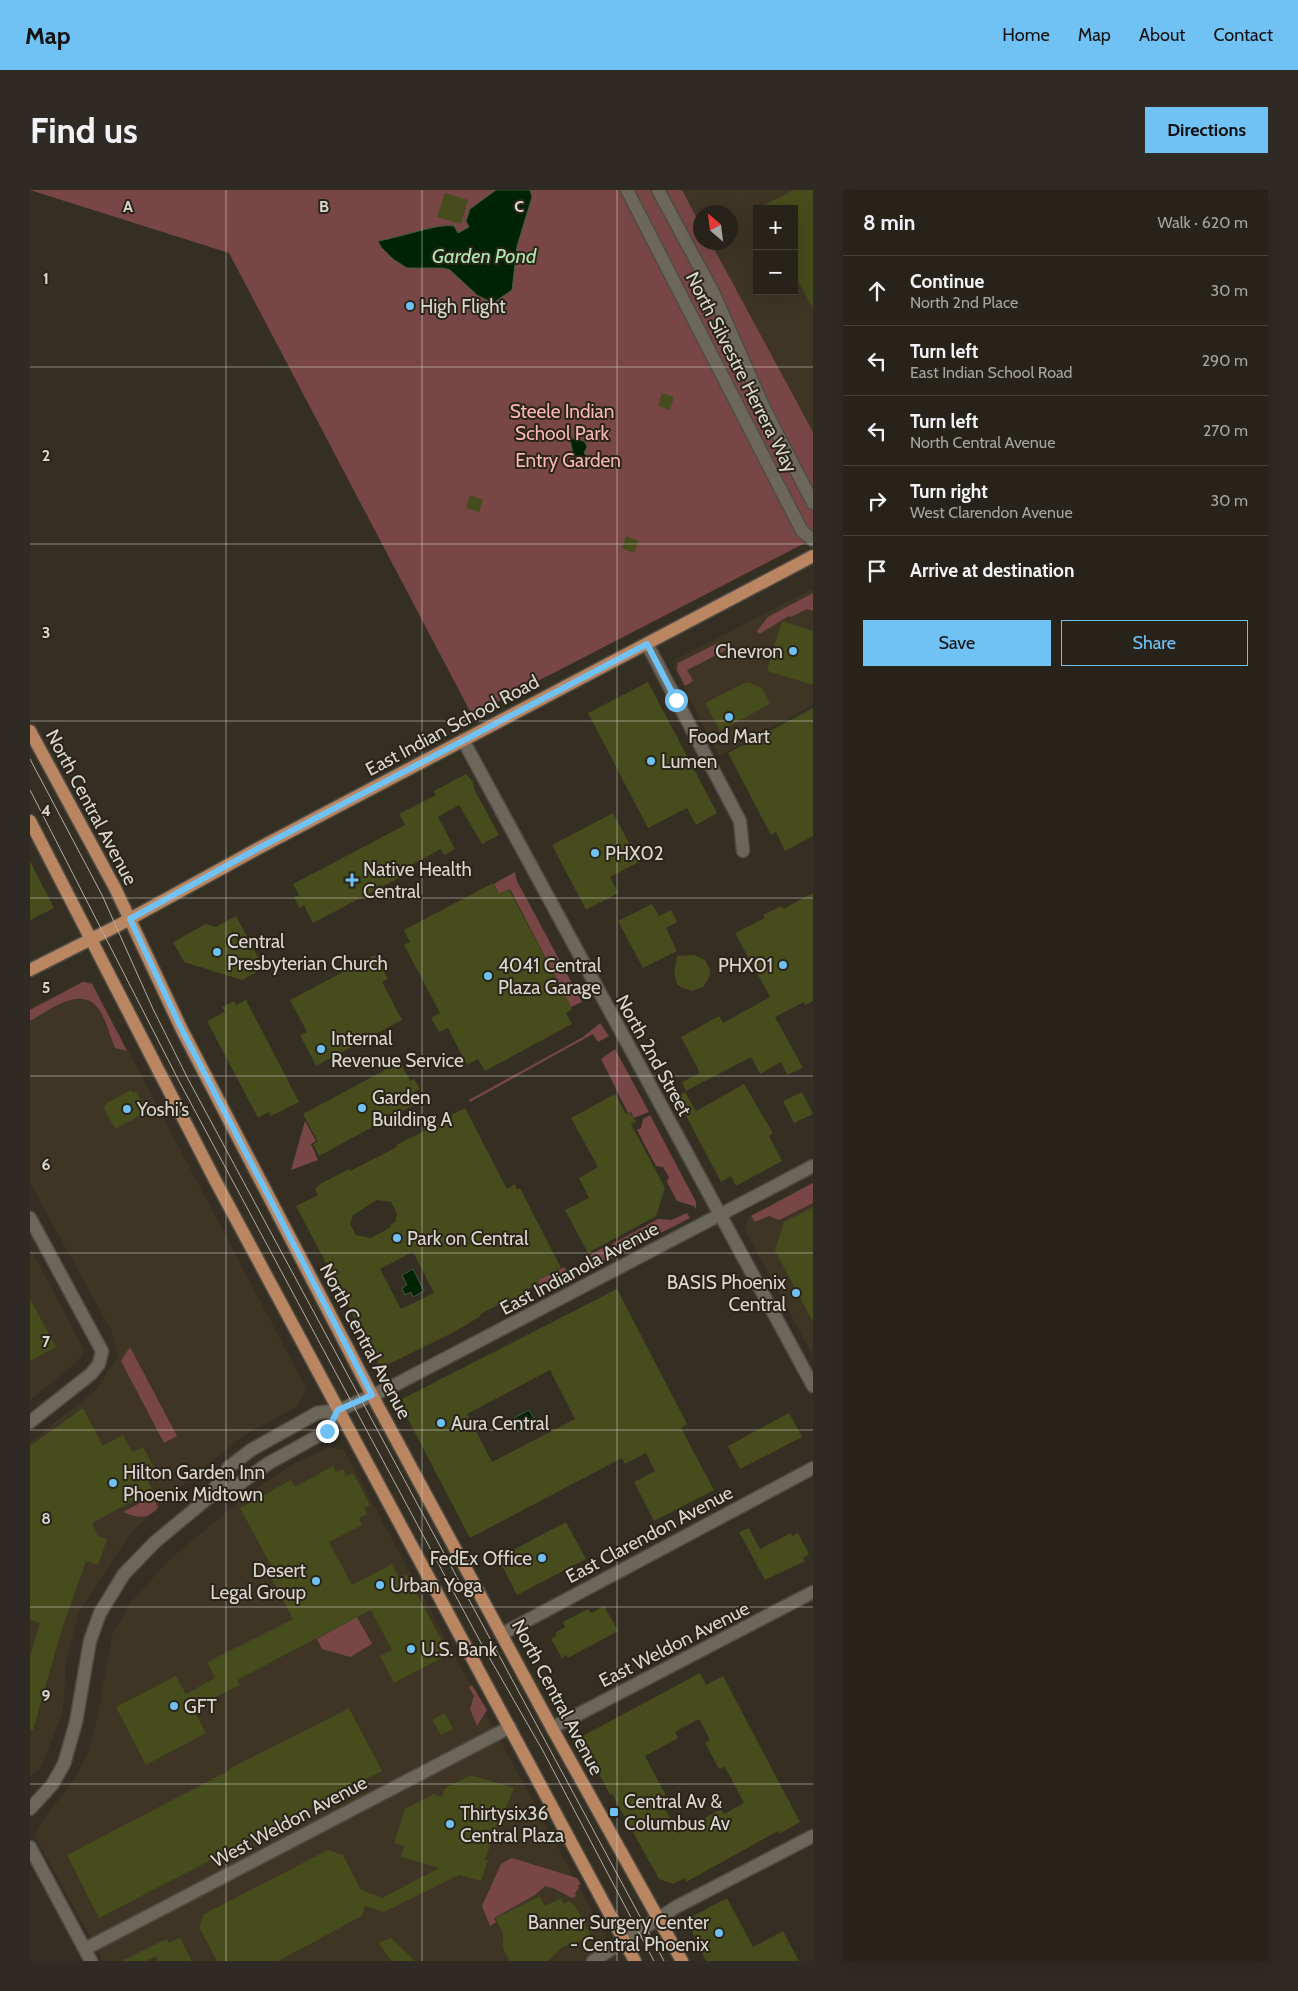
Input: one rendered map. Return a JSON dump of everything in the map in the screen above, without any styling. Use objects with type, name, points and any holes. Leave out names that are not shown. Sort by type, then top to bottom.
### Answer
[{"type":"main road","name":"East Indian School Road","points":[[30,970],[130,919],[265,844],[813,556]]},
{"type":"main road","name":"North Central Avenue","points":[[30,731],[130,919],[182,1030],[367,1398],[502,1634],[552,1728],[682,1961]]},
{"type":"main road","points":[[30,821],[216,1182],[635,1961]]},
{"type":"street","name":"North Silvestre Herrera Way","points":[[627,190],[802,531],[813,540]]},
{"type":"street","name":"North Silvestre Herrera Way","points":[[658,190],[713,292],[764,408],[813,503]]},
{"type":"street","points":[[647,644],[740,821],[743,851]]},
{"type":"street","name":"North 2nd Street","points":[[463,740],[813,1386]]},
{"type":"street","name":"East Indianola Avenue","points":[[208,1498],[229,1466],[251,1450],[317,1413],[338,1410],[367,1398],[813,1166]]},
{"type":"street","points":[[30,1218],[102,1352],[99,1364],[91,1374],[30,1422]]},
{"type":"street","points":[[30,1810],[52,1785],[64,1764],[76,1722],[90,1641],[100,1613],[124,1574],[140,1555],[208,1498],[239,1484],[269,1463],[327,1431],[338,1410]]},
{"type":"street","name":"East Clarendon Avenue","points":[[502,1634],[813,1468]]},
{"type":"street","name":"East Weldon Avenue","points":[[552,1728],[813,1592]]},
{"type":"street","name":"West Weldon Avenue","points":[[85,1949],[510,1727]]},
{"type":"street","points":[[593,1961],[625,1942],[676,1907],[813,1836]]},
{"type":"street","points":[[30,1847],[91,1961]]},
{"type":"shaded area","points":[[682,190],[813,190],[813,432],[715,250],[738,250],[738,205],[693,205],[693,211]]},
{"type":"shaded area","points":[[813,590],[813,705],[719,756],[675,670],[674,663],[677,659]]},
{"type":"shaded area","points":[[83,981],[92,982],[306,1388],[298,1406],[243,1436],[173,1493],[130,1534],[79,1612],[66,1662],[63,1712],[41,1767],[30,1777],[30,1443],[97,1389],[118,1355],[111,1330],[30,1183],[30,1008]]},
{"type":"shaded area","name":"BASIS Phoenix Central","points":[[813,1182],[813,1356],[745,1230],[749,1216]]},
{"type":"shaded area","points":[[30,1247],[84,1350],[77,1362],[30,1400]]},
{"type":"shaded area","points":[[330,1447],[344,1450],[619,1961],[103,1961],[35,1836],[40,1824],[76,1777],[89,1750],[98,1714],[112,1635],[130,1603],[170,1559],[248,1494],[295,1463]]},
{"type":"green space","name":"Steele Indian School Park","points":[[30,190],[682,190],[693,211],[693,250],[715,250],[813,432],[813,539],[472,715],[229,253]]},
{"type":"green space","points":[[813,593],[813,611],[807,609],[791,617],[789,616],[759,634],[757,631],[768,617]]},
{"type":"green space","points":[[720,642],[732,647],[687,670],[693,681],[685,686],[677,670],[678,663]]},
{"type":"green space","points":[[515,872],[517,881],[582,1002],[571,1007],[510,889],[499,894],[494,884]]},
{"type":"green space","points":[[83,982],[92,984],[127,1051],[115,1048],[101,1012],[91,1002],[82,999],[64,1002],[30,1021],[30,1010]]},
{"type":"green space","points":[[600,1023],[609,1036],[598,1042],[593,1034],[470,1102],[469,1100],[583,1037]]},
{"type":"green space","points":[[615,1049],[649,1112],[634,1118],[631,1112],[628,1113],[601,1059]]},
{"type":"green space","points":[[650,1115],[696,1202],[696,1209],[694,1206],[677,1201],[667,1182],[669,1177],[663,1167],[656,1166],[637,1130],[641,1128],[643,1119]]},
{"type":"green space","points":[[305,1121],[316,1141],[311,1144],[318,1160],[291,1170]]},
{"type":"green space","points":[[813,1183],[813,1203],[779,1220],[769,1216],[755,1222],[751,1216]]},
{"type":"green space","points":[[687,1213],[690,1218],[618,1255],[612,1244],[658,1219],[671,1220]]},
{"type":"green space","points":[[608,1245],[612,1258],[596,1267],[590,1255]]},
{"type":"green space","points":[[564,1267],[570,1277],[563,1276],[540,1287],[538,1280]]},
{"type":"green space","points":[[130,1347],[177,1436],[164,1443],[121,1361]]},
{"type":"green space","points":[[153,1496],[158,1508],[150,1515],[138,1517],[123,1512]]},
{"type":"green space","points":[[357,1617],[372,1644],[350,1657],[322,1649],[317,1639]]},
{"type":"green space","points":[[472,1685],[487,1710],[477,1726],[470,1709],[474,1696],[469,1687]]},
{"type":"green space","points":[[512,1858],[577,1878],[581,1884],[578,1885],[579,1888],[575,1893],[576,1896],[572,1898],[545,1886],[535,1895],[494,1918],[496,1922],[490,1926],[482,1906],[501,1864]]},
{"type":"water","name":"Garden Pond","points":[[496,190],[530,190],[532,197],[517,246],[512,290],[493,303],[477,295],[450,270],[443,268],[407,268],[393,259],[381,247],[378,241],[447,226],[454,226],[458,233],[469,227],[466,221],[470,209]]},
{"type":"water","points":[[576,438],[585,442],[587,447],[584,453],[587,456],[579,458],[571,455],[573,453],[570,440]]},
{"type":"water","points":[[413,1269],[424,1291],[413,1297],[411,1292],[405,1295],[402,1288],[407,1285],[402,1275]]},
{"type":"water","points":[[529,1410],[536,1422],[518,1432],[516,1427],[509,1430],[505,1423]]},
{"type":"building","points":[[793,190],[813,190],[813,309],[798,281],[798,205],[765,205]]},
{"type":"building","points":[[445,193],[468,200],[461,224],[437,217]]},
{"type":"building","points":[[662,393],[674,397],[670,410],[658,406]]},
{"type":"building","points":[[470,495],[483,500],[479,512],[466,508]]},
{"type":"building","points":[[626,536],[639,541],[634,553],[622,548]]},
{"type":"building","name":"Chevron","points":[[782,621],[813,631],[813,685],[767,671]]},
{"type":"building","name":"Lumen","points":[[648,682],[717,813],[696,825],[687,808],[648,828],[588,713]]},
{"type":"building","name":"Food Mart","points":[[747,682],[762,688],[770,704],[720,731],[705,703]]},
{"type":"building","points":[[813,708],[813,836],[785,851],[776,832],[771,835],[728,753]]},
{"type":"building","points":[[466,774],[473,782],[474,789],[499,835],[482,844],[459,805],[438,817],[455,849],[444,855],[441,849],[408,867],[410,872],[313,923],[304,905],[299,908],[294,897],[299,895],[293,884],[405,825],[399,814],[436,795],[434,791]]},
{"type":"building","name":"PHX02","points":[[613,813],[639,862],[610,877],[618,893],[586,910],[552,845]]},
{"type":"building","points":[[30,861],[54,908],[30,920]]},
{"type":"building","name":"4041 Central Plaza Garage","points":[[493,883],[499,894],[509,889],[572,1009],[566,1013],[572,1024],[485,1071],[478,1059],[467,1065],[448,1028],[439,1032],[431,1018],[440,1013],[404,945],[410,942],[404,930]]},
{"type":"building","points":[[813,893],[813,1001],[805,1005],[804,1002],[775,1017],[803,1068],[787,1075],[781,1062],[760,1074],[751,1057],[686,1091],[682,1082],[700,1073],[681,1037],[719,1016],[723,1023],[770,997],[735,933],[765,918],[763,915],[781,906],[783,909]]},
{"type":"building","points":[[652,904],[659,916],[671,910],[677,922],[666,928],[677,951],[643,968],[618,921]]},
{"type":"building","name":"Central Presbyterian Church","points":[[236,916],[264,968],[242,980],[184,962],[173,942],[206,924],[215,927]]},
{"type":"building","points":[[375,955],[388,979],[382,982],[402,1020],[316,1066],[300,1035],[307,1032],[290,1000]]},
{"type":"building","points":[[694,955],[705,960],[710,970],[710,976],[704,986],[693,991],[682,988],[677,984],[674,973],[677,956]]},
{"type":"building","points":[[246,1000],[299,1102],[271,1116],[269,1112],[258,1118],[207,1021],[225,1012],[222,1007],[234,1001],[236,1005]]},
{"type":"building","name":"Garden Building A","points":[[400,1062],[410,1081],[414,1079],[420,1089],[415,1091],[421,1101],[319,1156],[313,1144],[318,1142],[303,1114]]},
{"type":"building","points":[[744,1084],[773,1133],[769,1136],[782,1161],[736,1186],[731,1176],[721,1182],[676,1097],[685,1092],[696,1111]]},
{"type":"building","name":"Yoshi’s","points":[[131,1090],[133,1093],[136,1091],[147,1112],[115,1129],[104,1108],[105,1104]]},
{"type":"building","points":[[802,1092],[813,1114],[794,1123],[783,1101]]},
{"type":"building","points":[[615,1094],[626,1114],[630,1112],[636,1122],[631,1124],[665,1188],[656,1216],[588,1253],[565,1210],[589,1198],[579,1178],[598,1167],[571,1118]]},
{"type":"building","name":"Park on Central","points":[[465,1108],[507,1189],[515,1184],[517,1190],[520,1188],[561,1268],[538,1280],[540,1283],[523,1292],[524,1294],[480,1314],[481,1316],[454,1332],[381,1368],[296,1206],[318,1195],[315,1189],[320,1184],[397,1147],[396,1145],[452,1117],[451,1115]],"holes":[[[377,1200],[391,1202],[397,1214],[395,1222],[390,1225],[391,1227],[371,1238],[356,1235],[350,1224],[353,1215]],[[413,1252],[434,1293],[401,1309],[380,1269]]]},
{"type":"building","points":[[813,1207],[813,1322],[775,1250],[784,1222]]},
{"type":"building","name":"Aura Central","points":[[617,1289],[687,1424],[681,1428],[714,1490],[654,1521],[634,1482],[655,1471],[646,1453],[625,1464],[622,1458],[470,1538],[400,1404],[403,1402],[402,1399]],"holes":[[[550,1370],[575,1419],[492,1462],[467,1414]]]},
{"type":"building","points":[[30,1299],[56,1347],[30,1361]]},
{"type":"building","points":[[83,1408],[103,1446],[123,1435],[132,1452],[143,1447],[154,1468],[144,1474],[153,1490],[92,1523],[98,1536],[107,1539],[98,1565],[86,1561],[61,1632],[33,1730],[30,1729],[30,1656],[40,1623],[30,1620],[30,1446]]},
{"type":"building","points":[[789,1413],[802,1437],[740,1469],[728,1446]]},
{"type":"building","points":[[333,1466],[336,1472],[343,1469],[346,1476],[353,1473],[370,1505],[364,1508],[367,1514],[359,1518],[362,1525],[329,1542],[352,1585],[392,1564],[399,1578],[406,1574],[449,1654],[394,1683],[380,1656],[392,1650],[371,1610],[237,1680],[240,1685],[193,1708],[206,1733],[146,1765],[116,1707],[176,1676],[186,1694],[215,1678],[207,1662],[293,1619],[268,1572],[273,1569],[240,1508],[291,1480],[295,1487]]},
{"type":"building","name":"FedEx Office","points":[[566,1522],[586,1559],[517,1595],[498,1558]]},
{"type":"building","points":[[749,1528],[760,1549],[791,1533],[792,1536],[798,1533],[809,1554],[803,1558],[805,1561],[765,1580],[739,1532]]},
{"type":"building","points":[[604,1606],[618,1631],[568,1658],[567,1655],[562,1658],[551,1639],[556,1636],[555,1633],[565,1627],[563,1622],[588,1609],[591,1613]]},
{"type":"building","points":[[700,1673],[706,1685],[723,1676],[800,1822],[779,1834],[778,1831],[686,1882],[685,1878],[673,1884],[659,1879],[612,1794],[610,1795],[591,1758],[585,1755],[577,1739]],"holes":[[[699,1719],[710,1740],[705,1743],[719,1769],[725,1767],[744,1803],[724,1814],[721,1809],[678,1833],[665,1809],[671,1805],[645,1756],[678,1738],[675,1732]]]},
{"type":"building","points":[[349,1708],[382,1771],[99,1918],[67,1855]]},
{"type":"building","points":[[445,1713],[453,1729],[441,1735],[432,1720]]},
{"type":"building","points":[[471,1775],[514,1788],[484,1861],[488,1860],[481,1881],[459,1875],[384,1912],[365,1906],[362,1916],[278,1961],[217,1961],[199,1927],[204,1914],[328,1850],[343,1855],[361,1890],[382,1898],[439,1868],[401,1857],[404,1846],[394,1843],[405,1809],[434,1794],[442,1797],[445,1788]]},
{"type":"building","points":[[540,1896],[545,1906],[561,1898],[564,1904],[569,1901],[575,1906],[592,1938],[562,1947],[548,1961],[510,1961],[503,1948],[503,1933],[495,1918]]},
{"type":"building","points":[[727,1898],[753,1947],[783,1931],[799,1961],[706,1961],[690,1928],[693,1916]]},
{"type":"building","points":[[180,1938],[192,1961],[158,1961],[156,1956],[146,1961],[121,1961],[167,1939],[169,1943]]},
{"type":"building","points":[[391,1938],[415,1961],[391,1961],[379,1943]]},
{"type":"tram line","points":[[30,759],[102,895],[153,1009],[188,1079],[664,1961]]},
{"type":"tram line","points":[[30,790],[180,1083],[481,1643],[543,1751],[654,1961]]},
{"type":"place","name":"High Flight","points":[[410,306]]},
{"type":"place","name":"Chevron","points":[[793,651]]},
{"type":"place","name":"Food Mart","points":[[729,717]]},
{"type":"place","name":"Lumen","points":[[651,761]]},
{"type":"place","name":"PHX02","points":[[595,853]]},
{"type":"place","name":"Native Health Central","points":[[352,880]]},
{"type":"place","name":"Central Presbyterian Church","points":[[217,952]]},
{"type":"place","name":"PHX01","points":[[783,965]]},
{"type":"place","name":"4041 Central Plaza Garage","points":[[488,976]]},
{"type":"place","name":"Internal Revenue Service","points":[[321,1049]]},
{"type":"place","name":"Garden Building A","points":[[362,1108]]},
{"type":"place","name":"Yoshi’s","points":[[127,1109]]},
{"type":"place","name":"Park on Central","points":[[397,1238]]},
{"type":"place","name":"BASIS Phoenix Central","points":[[796,1293]]},
{"type":"place","name":"Aura Central","points":[[441,1423]]},
{"type":"place","name":"Hilton Garden Inn Phoenix Midtown","points":[[113,1483]]},
{"type":"place","name":"FedEx Office","points":[[542,1558]]},
{"type":"place","name":"Desert Legal Group","points":[[316,1581]]},
{"type":"place","name":"Urban Yoga","points":[[380,1585]]},
{"type":"place","name":"U.S. Bank","points":[[411,1649]]},
{"type":"place","name":"GFT","points":[[174,1706]]},
{"type":"place","name":"Central Av & Columbus Av","points":[[614,1812]]},
{"type":"place","name":"Thirtysix36 Central Plaza","points":[[450,1824]]},
{"type":"place","name":"Banner Surgery Center - Central Phoenix","points":[[719,1933]]},
{"type":"route","points":[[327,1431],[338,1410],[372,1395],[182,1030],[130,919],[257,849],[647,644],[676,700]]},
{"type":"park label","name":"Entry Garden","points":[[568,460]]}]
